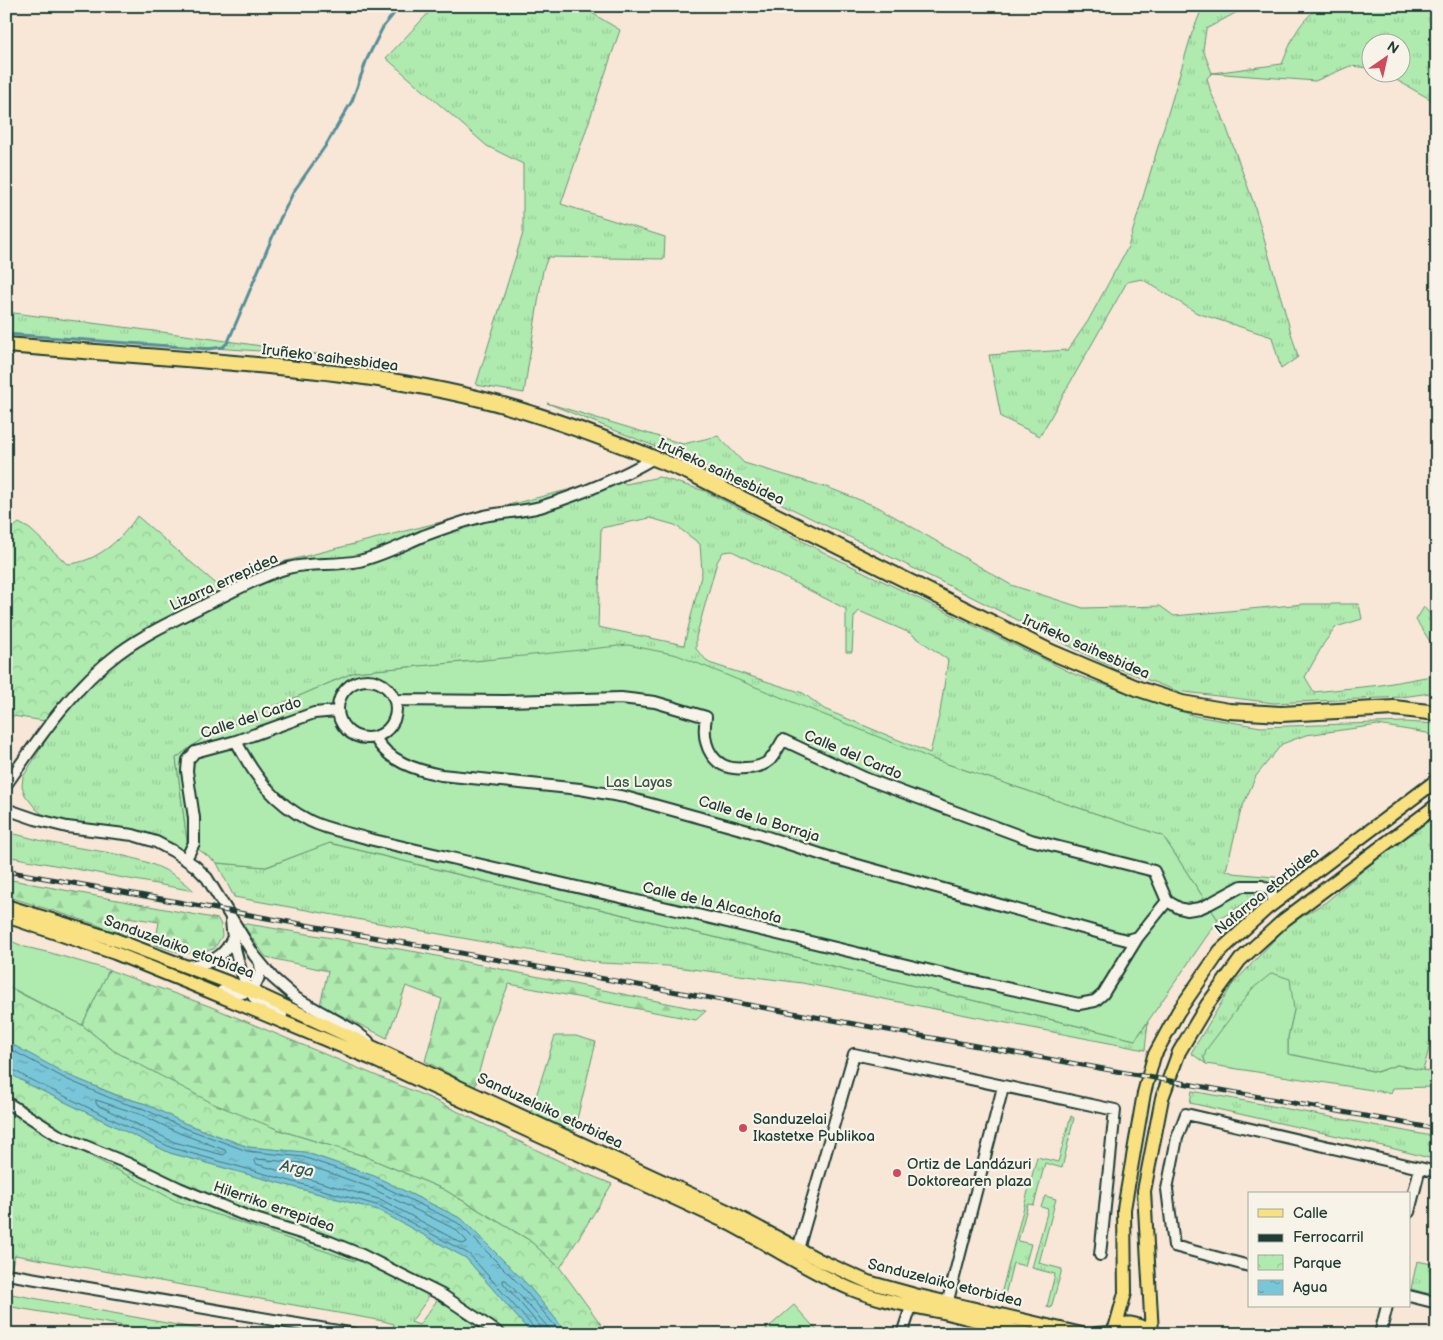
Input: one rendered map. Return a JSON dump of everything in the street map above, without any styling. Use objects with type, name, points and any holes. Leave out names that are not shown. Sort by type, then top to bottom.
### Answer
[{"type":"highway","name":"Iruñeko saihesbidea","points":[[6,346],[349,374],[429,388],[496,403],[564,424],[688,472],[1051,652],[1139,689],[1182,703],[1229,711],[1281,714],[1394,708],[1437,701]]},
{"type":"highway","name":"Iruñeko saihesbidea","points":[[1394,708],[1437,713]]},
{"type":"main road","name":"Nafarroa etorbidea","points":[[1112,1331],[1125,1293],[1124,1209],[1144,1093],[1154,1056],[1178,1012],[1220,951],[1274,903],[1437,780]]},
{"type":"main road","points":[[1096,1334],[1112,1331],[1124,1323],[1134,1324],[1153,1333],[1144,1191],[1162,1098],[1179,1052],[1207,1005],[1240,960],[1284,920],[1437,805]]},
{"type":"main road","name":"Sanduzelaiko etorbidea","points":[[6,906],[116,940],[251,991],[374,1053],[724,1221],[761,1240],[813,1271],[852,1289],[884,1300],[913,1301],[1082,1334]]},
{"type":"main road","name":"Sanduzelaiko etorbidea","points":[[6,916],[132,960],[374,1053],[727,1211],[798,1249],[913,1301]]},
{"type":"main road","name":"Sanduzelaiko etorbidea","points":[[946,1307],[1028,1334]]},
{"type":"street","name":"Lizarra errepidea","points":[[6,785],[47,728],[76,692],[97,671],[120,652],[151,633],[205,605],[252,582],[287,569],[304,565],[359,561],[483,516],[538,507],[634,470],[654,458]]},
{"type":"street","points":[[364,679],[380,682],[392,693],[395,700],[395,718],[384,733],[376,737],[358,737],[350,733],[340,720],[338,702],[341,694],[347,686],[355,682],[364,679]]},
{"type":"street","name":"Calle del Cardo","points":[[395,700],[505,701],[621,698],[664,704],[706,717],[705,742],[714,758],[724,765],[741,769],[762,765],[770,759],[783,740],[867,779],[1031,840],[1154,871],[1167,901]]},
{"type":"street","name":"Calle del Cardo","points":[[186,859],[194,842],[194,818],[187,771],[188,760],[195,752],[236,741],[314,713],[338,711]]},
{"type":"street","name":"Calle de la Borraja","points":[[376,737],[380,746],[394,758],[421,771],[441,775],[580,789],[625,797],[708,819],[829,857],[1111,936],[1127,940],[1138,937]]},
{"type":"street","name":"Calle de la Alcachofa","points":[[236,741],[253,772],[268,791],[291,810],[328,828],[1079,1004],[1095,1001],[1103,994],[1138,937],[1167,901]]},
{"type":"street","points":[[6,809],[67,827],[133,836],[156,842],[186,859],[196,866],[207,878],[257,959],[284,988],[296,998],[355,1031],[374,1053]]},
{"type":"street","points":[[1167,901],[1187,910],[1200,908],[1242,886],[1262,886],[1271,891],[1274,903]]},
{"type":"street","points":[[231,919],[233,937],[246,982],[251,991]]},
{"type":"street","points":[[221,957],[233,937]]},
{"type":"street","points":[[184,966],[202,964],[221,957],[238,954],[257,959]]},
{"type":"street","points":[[132,960],[160,966],[235,995],[251,991],[258,981],[261,969],[257,959]]},
{"type":"street","points":[[798,1249],[854,1054],[1115,1110],[1100,1255]]},
{"type":"street","points":[[946,1307],[1003,1086]]},
{"type":"street","name":"Hilerriko errepidea","points":[[6,1102],[58,1135],[129,1164],[180,1188],[248,1217],[330,1242],[362,1255],[442,1295],[500,1334]]},
{"type":"street","points":[[1248,1266],[1174,1246],[1167,1189],[1177,1138],[1186,1114],[1437,1172]]},
{"type":"street","points":[[1410,1208],[1420,1168]]},
{"type":"street","points":[[13,1275],[355,1334]]},
{"type":"street","points":[[1410,1296],[1437,1303]]},
{"type":"street","points":[[902,1334],[913,1301]]},
{"type":"street","points":[[1380,1334],[1386,1308]]},
{"type":"green space","points":[[435,6],[580,6],[620,30],[561,204],[665,237],[664,259],[548,257],[543,270],[524,393],[476,385],[523,233],[523,164],[487,146],[386,58]]},
{"type":"green space","points":[[1210,6],[1248,6],[1206,29],[1203,50],[1212,73],[1207,78],[1211,93],[1222,115],[1254,204],[1298,357],[1281,369],[1272,337],[1197,313],[1142,279],[1127,282],[1040,436],[1001,417],[989,355],[1068,350],[1088,321],[1128,247],[1192,33],[1201,11]]},
{"type":"green space","points":[[1320,6],[1437,6],[1437,103],[1400,82],[1410,82],[1410,32],[1360,32],[1360,67],[1350,66],[1315,81],[1212,73],[1282,64],[1300,26]]},
{"type":"green space","points":[[6,312],[185,335],[324,355],[6,335]]},
{"type":"green space","points":[[547,403],[683,444],[718,436],[744,463],[829,488],[878,507],[1011,585],[1083,608],[1160,606],[1174,616],[1304,604],[1359,604],[1362,619],[1336,627],[1324,643],[1305,677],[1314,692],[1381,685],[1437,675],[1437,692],[1402,697],[1274,703],[1177,691],[1101,662],[706,467]]},
{"type":"green space","points":[[659,477],[705,491],[831,556],[1076,675],[1195,716],[1261,727],[1405,722],[1437,724],[1437,742],[1427,733],[1378,725],[1306,735],[1282,744],[1256,776],[1241,810],[1226,870],[1233,873],[1284,878],[1218,920],[1163,836],[935,760],[485,660],[355,672],[206,736],[176,758],[187,841],[186,859],[133,835],[56,825],[36,809],[25,795],[22,786],[23,777],[76,692],[120,652],[238,589],[243,572],[615,478],[626,484]],"holes":[[[650,518],[675,525],[700,544],[702,572],[684,645],[598,627],[601,528]],[[732,551],[846,609],[846,652],[852,652],[854,617],[859,611],[910,633],[948,660],[940,712],[930,753],[824,709],[803,693],[709,663],[696,649],[696,637],[717,562],[723,552]]]},
{"type":"green space","points":[[137,516],[228,594],[205,605],[97,671],[55,725],[45,721],[6,715],[6,533],[19,523],[30,529],[67,564],[78,563],[98,554],[116,541]]},
{"type":"green space","points":[[1424,607],[1437,623],[1437,652],[1416,620]]},
{"type":"green space","name":"Las Layas","points":[[628,645],[677,655],[935,760],[1163,836],[1218,920],[1135,1040],[330,843],[266,867],[217,863],[187,841],[176,758],[206,736],[355,672]]},
{"type":"green space","points":[[1437,813],[1437,1018],[1423,1071],[1397,1065],[1377,1072],[1288,1054],[1288,1037],[1294,1010],[1204,1058],[1206,1064],[1191,1053],[1232,985],[1288,925],[1326,902],[1385,852]]},
{"type":"green space","points":[[6,832],[55,844],[115,854],[149,863],[180,879],[194,891],[6,856]]},
{"type":"green space","points":[[329,843],[1135,1040],[1148,1022],[1145,1050],[802,983],[668,966],[601,963],[234,897],[217,863],[267,867]]},
{"type":"green space","points":[[6,879],[218,919],[221,925],[222,936],[214,949],[197,953],[171,950],[155,945],[159,922],[127,917],[127,938],[95,924],[6,896]]},
{"type":"green space","points":[[241,923],[417,952],[706,1011],[696,1020],[509,984],[492,1023],[475,1087],[425,1061],[442,999],[406,986],[387,1038],[320,1005],[328,971],[266,957]]},
{"type":"green space","points":[[6,939],[25,947],[109,970],[82,1025],[6,985]]},
{"type":"green space","points":[[109,970],[209,1006],[430,1098],[580,1171],[612,1184],[560,1268],[529,1240],[443,1189],[364,1156],[236,1117],[114,1051],[82,1025]]},
{"type":"green space","points":[[1272,973],[1290,979],[1294,1010],[1288,1037],[1288,1054],[1377,1072],[1397,1065],[1437,1073],[1437,1085],[1433,1087],[1393,1088],[1391,1093],[1206,1064],[1204,1058],[1206,1050],[1252,989]]},
{"type":"green space","points":[[6,986],[82,1025],[114,1051],[214,1104],[282,1131],[364,1156],[443,1189],[529,1240],[560,1268],[608,1334],[568,1334],[526,1283],[462,1219],[374,1176],[304,1152],[248,1147],[184,1123],[146,1104],[119,1096],[68,1075],[7,1042]]},
{"type":"green space","points":[[555,1036],[576,1036],[596,1042],[574,1131],[530,1115]]},
{"type":"green space","points":[[6,1071],[26,1083],[170,1153],[378,1210],[466,1258],[532,1334],[505,1334],[485,1318],[361,1259],[354,1261],[176,1201],[62,1141],[6,1103]]},
{"type":"green space","points":[[1192,1091],[1437,1137],[1437,1160],[1190,1103]]},
{"type":"green space","points":[[6,1106],[361,1259],[427,1291],[427,1300],[411,1322],[419,1325],[438,1299],[441,1299],[495,1334],[434,1334],[426,1330],[417,1334],[392,1334],[394,1324],[383,1321],[15,1255],[6,1285]]},
{"type":"green space","points":[[1071,1116],[1074,1118],[1062,1168],[1045,1163],[1034,1205],[1028,1204],[1018,1241],[1031,1244],[1025,1266],[1013,1263],[1005,1295],[1001,1294],[1037,1157],[1058,1162]]},
{"type":"green space","points":[[1045,1196],[1056,1199],[1039,1263],[1062,1269],[1051,1308],[1047,1307],[1055,1274],[1032,1268],[1048,1209],[1041,1207]]},
{"type":"green space","points":[[1417,1261],[1437,1265],[1437,1296],[1411,1289]]},
{"type":"green space","points":[[6,1293],[209,1331],[209,1334],[172,1334],[6,1306]]},
{"type":"green space","points":[[794,1305],[820,1334],[761,1334]]},
{"type":"water","name":"Arga","points":[[6,1041],[68,1075],[118,1096],[146,1104],[184,1123],[248,1147],[304,1152],[374,1176],[462,1219],[526,1283],[568,1334],[532,1334],[466,1258],[378,1210],[170,1153],[26,1083],[6,1071]]},
{"type":"waterway","points":[[6,334],[208,349],[223,347],[228,342],[280,219],[294,191],[326,145],[352,101],[367,59],[383,27],[400,6]]},
{"type":"railway","points":[[6,871],[1437,1129]]},
{"type":"place","name":"Sanduzelai Ikastetxe Publikoa","points":[[743,1128]]},
{"type":"place","name":"Ortiz de Landázuri Doktorearen plaza","points":[[897,1173]]}]
